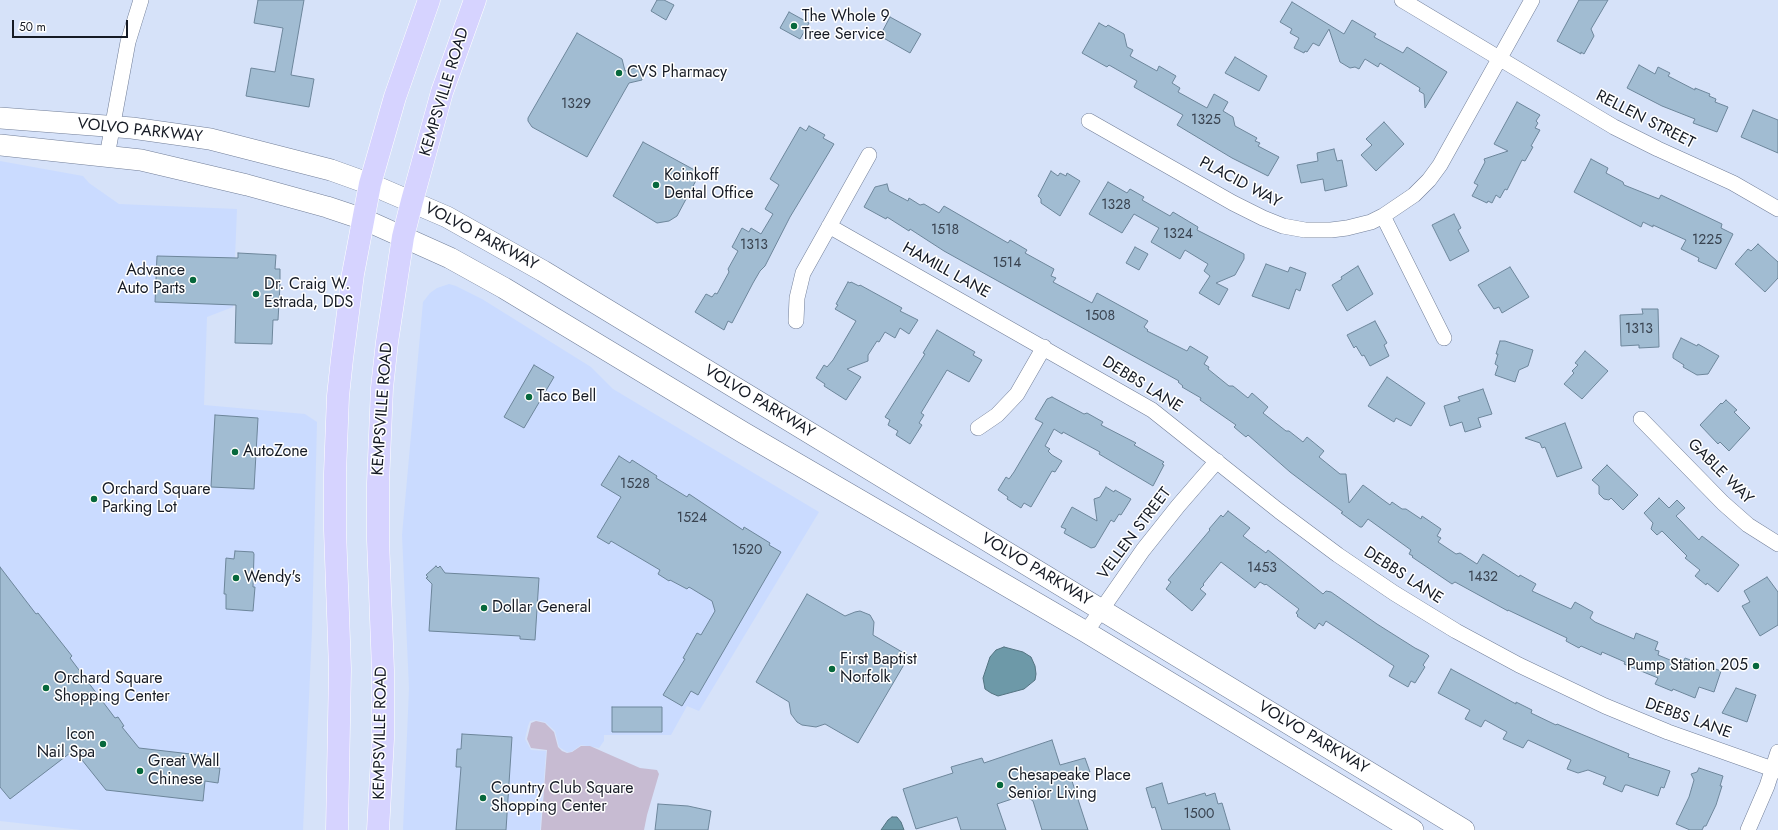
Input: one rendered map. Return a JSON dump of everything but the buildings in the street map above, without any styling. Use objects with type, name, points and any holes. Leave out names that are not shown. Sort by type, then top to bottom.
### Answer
[{"type":"main road","points":[[337,830],[340,669],[335,530],[338,396],[353,274],[370,184],[395,96],[429,0]]},
{"type":"main road","name":"KEMPSVILLE ROAD","points":[[378,830],[383,739],[383,659],[378,540],[378,483],[382,388],[387,342],[403,237],[412,201],[442,92],[475,0]]},
{"type":"main road","name":"VOLVO PARKWAY","points":[[0,118],[157,130],[210,139],[331,170],[412,201],[478,233],[543,270],[1464,830]]},
{"type":"main road","name":"VOLVO PARKWAY","points":[[0,145],[141,160],[240,183],[327,207],[364,219],[450,258],[492,281],[744,433],[1086,632],[1413,830]]},
{"type":"street","points":[[107,156],[128,42],[141,0]]},
{"type":"street","name":"RELLEN STREET","points":[[1402,0],[1614,127],[1733,183],[1778,208]]},
{"type":"street","name":"PLACID WAY","points":[[1089,121],[1233,203],[1283,226],[1305,230],[1330,230],[1359,225],[1383,216],[1414,195],[1429,180],[1440,165],[1532,0]]},
{"type":"street","points":[[796,321],[797,298],[803,273],[869,155]]},
{"type":"street","points":[[1383,216],[1444,338]]},
{"type":"street","name":"HAMILL LANE","points":[[829,226],[1044,348]]},
{"type":"street","points":[[978,428],[997,415],[1017,394],[1044,348]]},
{"type":"street","name":"DEBBS LANE","points":[[1044,348],[1152,410],[1279,511],[1338,555],[1394,593],[1456,631],[1519,665],[1606,706],[1668,732],[1775,770]]},
{"type":"street","name":"GABLE WAY","points":[[1641,419],[1743,521],[1778,544]]},
{"type":"street","name":"VELLEN STREET","points":[[1086,632],[1143,550],[1178,506],[1218,461]]},
{"type":"street","points":[[1748,830],[1775,770],[1778,752]]},
{"type":"shaded area","points":[[0,161],[83,176],[89,183],[119,204],[237,209],[233,307],[207,317],[204,405],[305,414],[317,422],[312,631],[303,830],[81,830],[0,821]]},
{"type":"shaded area","points":[[449,284],[482,299],[591,367],[613,389],[819,512],[699,711],[687,706],[671,735],[604,735],[604,741],[599,748],[581,745],[571,752],[567,752],[559,747],[555,731],[545,722],[535,720],[530,721],[525,739],[531,750],[546,751],[540,830],[403,830],[409,688],[402,535],[423,302],[430,293],[437,288]]},
{"type":"shaded area","points":[[1004,647],[1023,652],[1031,657],[1035,666],[1036,674],[1035,680],[1024,689],[998,696],[985,689],[983,678],[990,657],[996,650]]},
{"type":"shaded area","points":[[536,721],[545,723],[554,732],[558,747],[562,751],[567,753],[572,752],[581,746],[590,746],[640,768],[657,770],[659,774],[644,830],[541,830],[547,750],[531,748],[527,739],[531,723]]},
{"type":"shaded area","points":[[892,817],[897,817],[904,830],[881,830]]},
{"type":"place","name":"The Whole 9 Tree Service","points":[[794,26]]},
{"type":"place","name":"CVS Pharmacy","points":[[619,73]]},
{"type":"place","name":"Koinkoff Dental Office","points":[[656,185]]},
{"type":"place","name":"Advance Auto Parts","points":[[193,280]]},
{"type":"place","name":"Dr. Craig W. Estrada, DDS","points":[[256,294]]},
{"type":"place","name":"Taco Bell","points":[[529,397]]},
{"type":"place","name":"AutoZone","points":[[235,452]]},
{"type":"place","name":"Orchard Square Parking Lot","points":[[94,499]]},
{"type":"place","name":"Wendy's","points":[[236,578]]},
{"type":"place","name":"Dollar General","points":[[484,608]]},
{"type":"place","name":"Pump Station 205","points":[[1756,666]]},
{"type":"place","name":"First Baptist Norfolk","points":[[832,669]]},
{"type":"place","name":"Orchard Square Shopping Center","points":[[46,688]]},
{"type":"place","name":"Icon Nail Spa","points":[[103,744]]},
{"type":"place","name":"Great Wall Chinese","points":[[140,771]]},
{"type":"place","name":"Chesapeake Place Senior Living","points":[[1000,785]]},
{"type":"place","name":"Country Club Square Shopping Center","points":[[483,798]]}]
